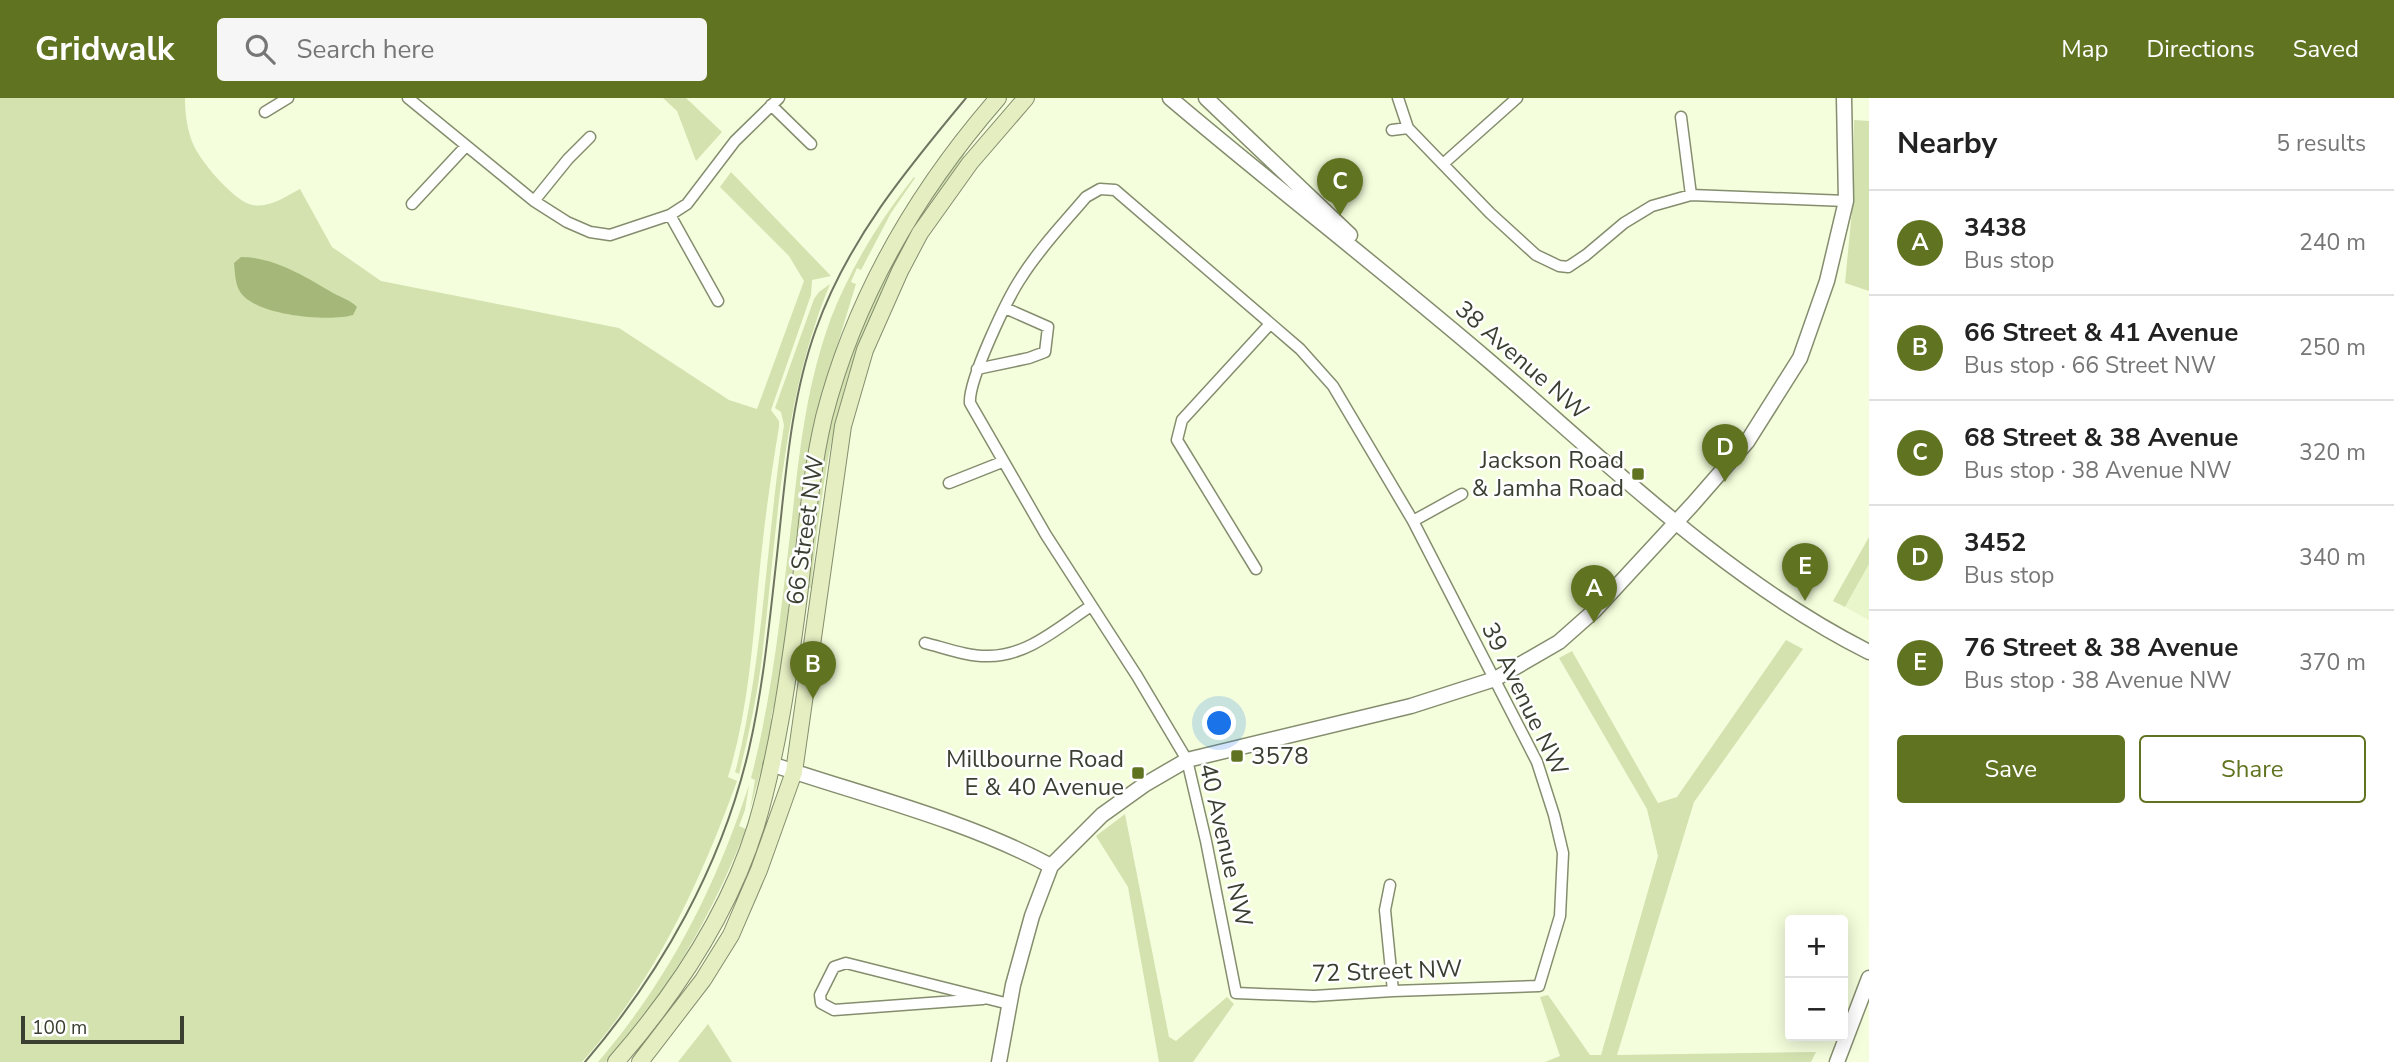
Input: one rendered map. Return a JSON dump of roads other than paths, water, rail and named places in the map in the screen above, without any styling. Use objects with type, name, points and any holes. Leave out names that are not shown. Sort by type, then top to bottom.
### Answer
[{"type":"main road","name":"66 Street NW","points":[[616,1062],[677,985],[719,913],[755,827],[771,764],[791,650],[813,475],[825,417],[862,304],[900,233],[952,154],[998,98]]},
{"type":"main road","name":"66 Street NW","points":[[640,1062],[703,980],[731,935],[759,870],[794,772],[843,426],[866,350],[900,271],[920,233],[970,163],[1026,98]]},
{"type":"street","points":[[265,112],[288,98]]},
{"type":"street","points":[[408,98],[534,201],[567,222],[590,232],[610,235],[670,215],[687,204],[735,141],[775,102],[811,144]]},
{"type":"street","name":"38 Avenue NW","points":[[1170,98],[1256,171],[1416,299],[1676,522],[1823,629],[1869,652]]},
{"type":"street","name":"38 Avenue NW","points":[[1206,98],[1416,299]]},
{"type":"street","points":[[1398,98],[1408,128],[1490,213],[1536,254],[1550,262],[1569,267],[1624,223],[1651,206],[1691,195],[1846,201]]},
{"type":"street","points":[[1443,164],[1517,98]]},
{"type":"street","points":[[999,1062],[1009,1004],[1032,916],[1051,866],[1102,815],[1144,785],[1187,760],[1411,706],[1495,679],[1559,642],[1594,611],[1747,442],[1800,358],[1827,281],[1846,201],[1844,98]]},
{"type":"street","points":[[1681,117],[1691,195]]},
{"type":"street","points":[[1392,130],[1408,128]]},
{"type":"street","points":[[534,201],[590,137]]},
{"type":"street","points":[[412,204],[466,146]]},
{"type":"street","name":"39 Avenue NW","points":[[1005,308],[1020,278],[1086,197],[1100,189],[1115,190],[1300,349],[1334,386],[1413,522],[1537,762],[1555,815],[1563,853],[1560,916],[1539,986]]},
{"type":"street","points":[[670,215],[718,301]]},
{"type":"street","points":[[1005,308],[1048,327],[1045,352],[977,369],[1005,308]]},
{"type":"street","points":[[1256,569],[1177,440],[1182,420],[1270,324]]},
{"type":"street","name":"40 Avenue NW","points":[[977,369],[969,397],[972,410],[1187,760],[1236,993]]},
{"type":"street","points":[[949,483],[1002,461]]},
{"type":"street","points":[[1413,522],[1462,494]]},
{"type":"street","points":[[925,643],[988,657],[1015,653],[1091,606]]},
{"type":"street","points":[[771,764],[969,828],[1051,866]]},
{"type":"street","points":[[1390,885],[1385,910],[1393,991]]},
{"type":"street","points":[[982,999],[834,1010],[821,1003],[820,995],[834,967],[846,963],[1009,1004]]},
{"type":"street","points":[[1837,1062],[1869,978]]},
{"type":"street","name":"72 Street NW","points":[[1236,993],[1314,996],[1539,986]]},
{"type":"tram line","points":[[585,1062],[639,991],[686,915],[706,875],[737,792],[749,749],[762,680],[794,416],[807,357],[829,296],[844,265],[880,207],[966,98]]},
{"type":"place","name":"68 Street & 38 Avenue","points":[[1340,216]]},
{"type":"place","name":"Jackson Road & Jamha Road","points":[[1638,474]]},
{"type":"place","name":"3452","points":[[1725,482]]},
{"type":"place","name":"76 Street & 38 Avenue","points":[[1805,601]]},
{"type":"place","name":"3438","points":[[1594,623]]},
{"type":"place","name":"66 Street & 41 Avenue","points":[[813,699]]},
{"type":"place","name":"3578","points":[[1237,756]]},
{"type":"place","name":"Millbourne Road E & 40 Avenue","points":[[1138,773]]}]
